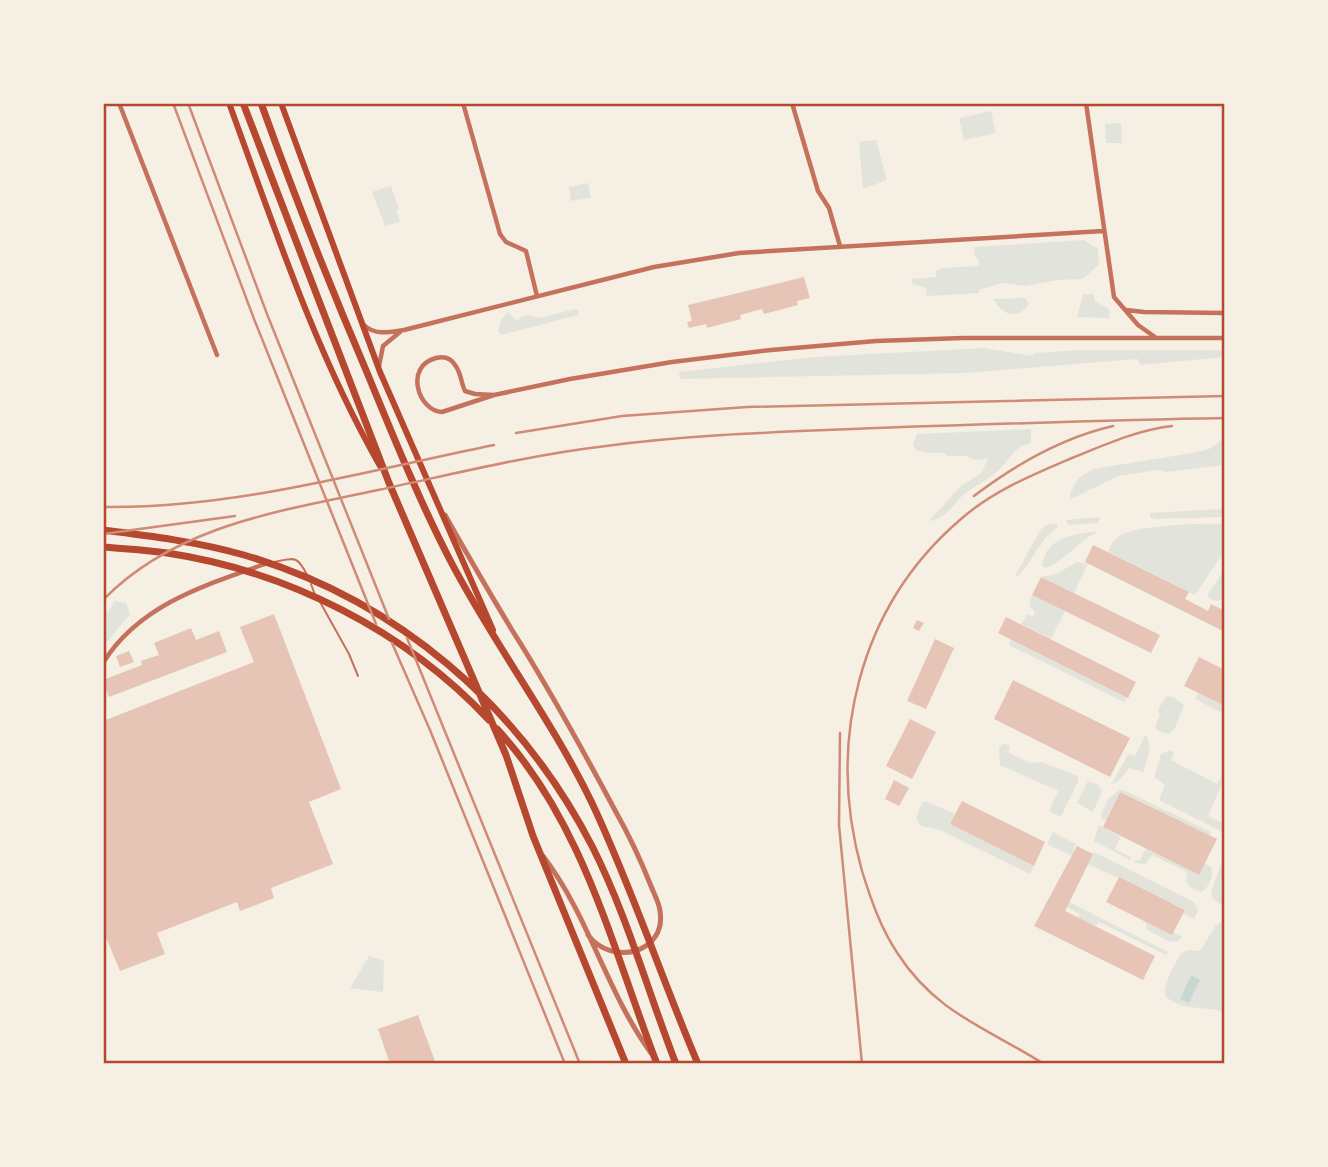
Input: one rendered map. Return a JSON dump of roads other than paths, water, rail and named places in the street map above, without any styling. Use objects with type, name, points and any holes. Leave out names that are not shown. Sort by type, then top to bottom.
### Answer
[{"type":"main road","points":[[229,103],[322,352],[389,483]]},
{"type":"main road","points":[[243,103],[389,483],[495,729],[538,850],[626,1064]]},
{"type":"main road","points":[[261,103],[341,312],[400,452],[451,562],[558,739],[590,800],[629,885],[665,986],[698,1064]]},
{"type":"main road","points":[[281,103],[380,372],[496,638]]},
{"type":"main road","points":[[103,530],[172,538],[244,555],[300,576],[356,601],[416,639],[475,688],[520,735],[550,774],[593,848],[676,1064]]},
{"type":"main road","points":[[103,547],[167,553],[239,569],[295,589],[348,613],[408,650],[468,699],[512,746],[548,794],[579,855],[608,923],[658,1064]]},
{"type":"street","points":[[119,103],[218,355]]},
{"type":"street","points":[[463,103],[500,234],[515,247],[526,251],[537,296]]},
{"type":"street","points":[[792,103],[818,191],[829,208],[840,246]]},
{"type":"street","points":[[1086,103],[1114,297],[1139,325],[1155,338]]},
{"type":"street","points":[[361,321],[367,328],[377,332],[404,330],[653,267],[705,258],[840,246],[1103,231]]},
{"type":"street","points":[[1125,309],[1144,312],[1225,313]]},
{"type":"street","points":[[380,372],[379,360],[383,346],[392,336],[404,330]]},
{"type":"street","points":[[494,395],[465,391],[455,363],[441,356],[427,361],[420,367],[417,375],[417,384],[426,403],[436,412],[451,410],[494,395],[570,379],[684,360],[876,341],[963,338],[1225,338]]},
{"type":"street","points":[[435,496],[579,742],[634,845],[660,908],[656,934],[647,944],[635,951],[622,954],[609,952],[597,945],[588,935]]},
{"type":"street","points":[[103,663],[120,642],[144,620],[173,599],[266,564]]},
{"type":"street","points":[[538,850],[554,870],[630,1020],[658,1064]]},
{"type":"lane","points":[[266,564],[295,558],[300,561],[358,676]]},
{"type":"railway","points":[[173,103],[254,319],[376,624]]},
{"type":"railway","points":[[188,103],[267,314],[389,619]]},
{"type":"railway","points":[[516,433],[622,416],[747,407],[1225,396]]},
{"type":"railway","points":[[103,600],[132,575],[163,554],[232,525],[268,514],[549,454],[640,442],[741,434],[1225,418]]},
{"type":"railway","points":[[974,496],[1006,473],[1057,445],[1113,426]]},
{"type":"railway","points":[[1044,1064],[964,1018],[929,991],[898,954],[882,924],[862,871],[852,823],[848,774],[850,727],[859,680],[875,635],[897,593],[926,554],[973,509],[1014,484],[1096,448],[1146,431],[1172,426]]},
{"type":"railway","points":[[103,507],[202,502],[251,495],[494,445]]},
{"type":"railway","points":[[103,534],[235,516]]},
{"type":"railway","points":[[407,638],[580,1064]]},
{"type":"railway","points":[[392,643],[565,1064]]},
{"type":"railway","points":[[840,733],[839,825],[862,1064]]}]
